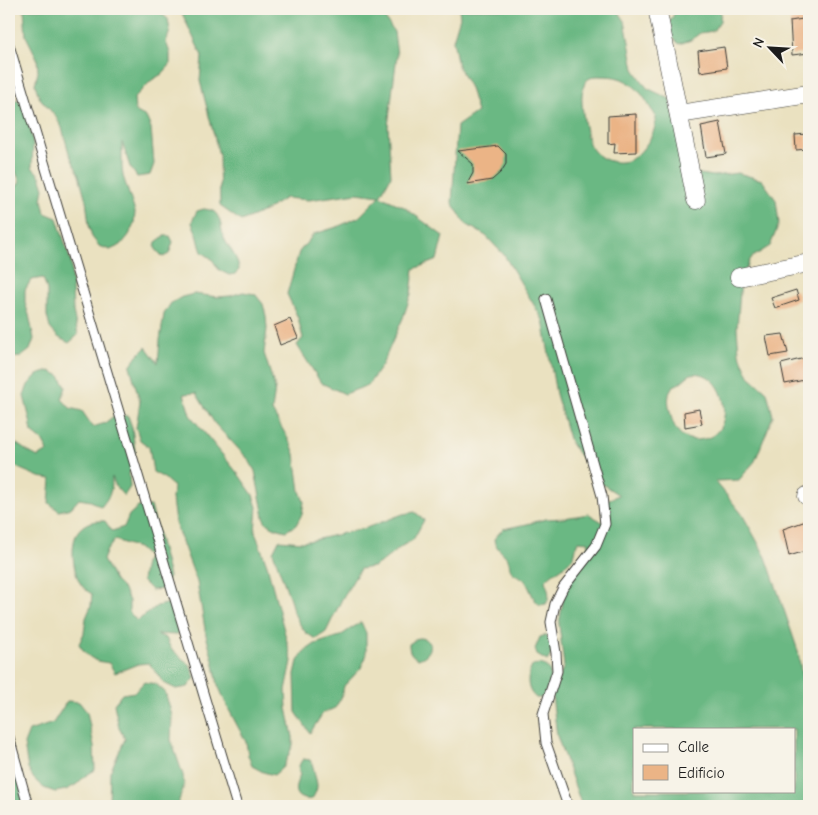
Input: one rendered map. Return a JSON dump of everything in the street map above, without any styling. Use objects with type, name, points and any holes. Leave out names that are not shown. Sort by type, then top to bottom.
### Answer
[{"type":"street","points":[[658,13],[696,200]]},
{"type":"street","points":[[679,114],[809,94]]},
{"type":"street","points":[[739,277],[809,263]]},
{"type":"lane","points":[[9,45],[237,806]]},
{"type":"lane","points":[[546,299],[602,496],[604,524],[596,546],[563,588],[555,604],[551,622],[557,671],[543,714],[546,743],[568,806]]},
{"type":"lane","points":[[9,737],[28,806]]},
{"type":"green space","points":[[24,9],[156,9],[168,19],[170,31],[166,42],[170,53],[170,65],[134,98],[135,111],[146,117],[151,128],[154,164],[150,175],[137,177],[130,167],[122,142],[123,176],[135,212],[134,224],[129,235],[121,245],[110,250],[99,246],[92,237],[86,200],[62,128],[56,117],[39,97],[35,84],[38,72],[37,58],[26,36]]},
{"type":"green space","points":[[180,9],[384,9],[381,12],[394,32],[397,55],[388,126],[391,176],[380,196],[357,193],[309,200],[285,198],[265,211],[241,221],[220,206],[219,155],[200,81],[202,56]]},
{"type":"green space","points":[[459,9],[617,9],[625,21],[634,69],[647,88],[670,99],[688,172],[713,176],[738,173],[762,180],[776,200],[779,224],[770,246],[751,258],[741,280],[737,328],[739,353],[749,376],[767,392],[773,416],[755,461],[739,480],[715,481],[742,514],[766,557],[798,651],[805,700],[809,711],[809,806],[582,806],[557,736],[552,695],[564,666],[559,624],[566,584],[584,563],[589,542],[578,541],[573,558],[545,581],[549,595],[546,604],[540,605],[533,597],[525,580],[511,571],[508,560],[497,547],[494,539],[503,529],[546,519],[589,514],[604,523],[602,502],[619,495],[599,482],[570,442],[556,394],[543,320],[504,255],[486,236],[466,224],[452,203],[457,126],[477,112],[470,88],[458,66],[453,40],[460,17]],"holes":[[[596,76],[608,76],[627,82],[641,93],[656,119],[656,124],[647,144],[631,159],[619,162],[606,160],[595,152],[587,138],[584,122],[582,93],[586,81]],[[691,374],[702,374],[712,379],[719,388],[723,398],[725,410],[723,421],[718,430],[705,439],[695,440],[684,437],[676,429],[670,413],[670,391],[673,386]]]},
{"type":"green space","points":[[677,9],[721,9],[720,21],[713,31],[700,33],[691,40],[679,44],[670,35],[669,23]]},
{"type":"green space","points":[[17,99],[26,107],[33,143],[32,167],[40,176],[44,188],[42,200],[45,213],[57,218],[71,262],[73,311],[78,335],[69,343],[58,337],[50,328],[47,316],[47,290],[43,278],[31,280],[25,290],[25,303],[34,339],[30,350],[21,357],[9,358],[9,194],[20,182],[15,170],[9,165],[9,105]]},
{"type":"green space","points":[[380,196],[404,207],[443,236],[437,260],[414,269],[411,294],[403,318],[382,365],[368,385],[345,394],[321,383],[297,345],[303,338],[298,318],[287,294],[299,252],[314,234],[337,227],[359,217]]},
{"type":"green space","points":[[204,209],[213,211],[219,218],[224,238],[239,266],[239,270],[235,274],[229,275],[219,270],[212,259],[202,252],[192,223],[197,211]]},
{"type":"green space","points":[[164,236],[170,236],[173,242],[169,254],[163,257],[155,248],[156,242]]},
{"type":"green space","points":[[243,292],[255,294],[263,304],[266,316],[267,329],[264,353],[275,388],[272,411],[295,454],[300,491],[304,502],[302,514],[296,525],[286,531],[275,528],[265,522],[255,471],[249,460],[215,424],[196,393],[184,394],[190,415],[239,475],[253,495],[257,507],[255,532],[267,565],[292,661],[286,690],[293,745],[283,767],[274,775],[252,766],[246,742],[218,685],[206,635],[197,582],[175,523],[172,499],[173,486],[153,472],[149,447],[140,440],[136,428],[140,402],[130,366],[146,347],[158,363],[164,314],[171,303],[182,297],[194,294],[218,297]]},
{"type":"green space","points":[[50,371],[60,376],[66,387],[62,399],[70,408],[82,411],[93,427],[105,423],[115,415],[128,416],[132,427],[135,451],[129,474],[130,487],[124,496],[116,487],[112,477],[110,493],[101,507],[91,501],[79,499],[71,508],[59,511],[49,503],[51,479],[39,477],[18,468],[9,459],[9,446],[17,444],[38,457],[48,451],[42,440],[32,432],[24,396],[28,385],[37,375]]},
{"type":"green space","points":[[151,506],[169,577],[163,589],[151,590],[142,581],[147,556],[138,548],[115,540],[107,550],[103,560],[115,581],[124,590],[129,601],[129,612],[137,621],[157,606],[170,603],[180,611],[181,624],[177,635],[156,634],[166,638],[171,649],[190,665],[195,678],[188,687],[176,689],[164,683],[149,663],[138,664],[115,673],[109,663],[91,658],[79,644],[84,633],[92,594],[85,589],[76,574],[73,547],[78,532],[85,525],[96,521],[105,521],[112,531],[124,527],[129,515],[138,507]]},
{"type":"green space","points":[[415,512],[424,520],[413,540],[373,567],[360,569],[342,599],[326,632],[316,639],[306,633],[293,611],[273,552],[279,540],[302,542],[314,540],[366,528],[403,514]]},
{"type":"green space","points":[[361,622],[366,633],[366,657],[361,668],[344,686],[341,698],[335,708],[323,713],[310,733],[296,712],[295,674],[298,661],[305,651],[315,644],[340,636]]},
{"type":"green space","points":[[546,635],[551,639],[552,648],[547,661],[537,655],[535,649],[540,637]]},
{"type":"green space","points":[[418,638],[428,641],[430,647],[427,654],[418,659],[411,653],[409,644]]},
{"type":"green space","points":[[540,664],[549,669],[550,678],[542,698],[536,698],[530,691],[528,678],[533,665]]},
{"type":"green space","points":[[144,682],[156,684],[165,692],[172,715],[171,740],[183,775],[184,786],[177,806],[111,806],[109,804],[110,772],[125,739],[119,728],[114,704],[122,694],[135,692]]},
{"type":"green space","points":[[67,701],[79,702],[87,712],[94,746],[95,770],[77,784],[66,790],[55,792],[44,788],[34,779],[28,769],[24,744],[29,731],[53,723]]},
{"type":"green space","points":[[9,742],[25,806],[9,806]]},
{"type":"green space","points":[[303,759],[310,760],[317,782],[317,788],[312,799],[301,798],[296,793],[296,785],[300,776],[299,767]]},
{"type":"building","points":[[809,18],[809,53],[792,55],[790,21]]},
{"type":"building","points":[[724,47],[727,68],[700,72],[698,51]]},
{"type":"building","points":[[636,114],[636,152],[614,153],[615,143],[608,144],[608,116]]},
{"type":"building","points":[[720,122],[726,154],[706,157],[701,126]]},
{"type":"building","points":[[807,134],[808,149],[796,150],[795,135]]},
{"type":"building","points":[[498,146],[506,154],[506,164],[501,172],[492,180],[467,184],[473,173],[473,164],[458,151]]},
{"type":"building","points":[[796,290],[799,300],[775,308],[771,298]]},
{"type":"building","points":[[290,319],[298,338],[280,345],[274,326]]},
{"type":"building","points":[[783,334],[788,353],[770,356],[766,336]]},
{"type":"building","points":[[809,357],[809,379],[785,384],[781,364]]},
{"type":"building","points":[[699,409],[702,424],[685,427],[684,412]]},
{"type":"building","points":[[809,520],[809,550],[789,556],[783,529]]}]
